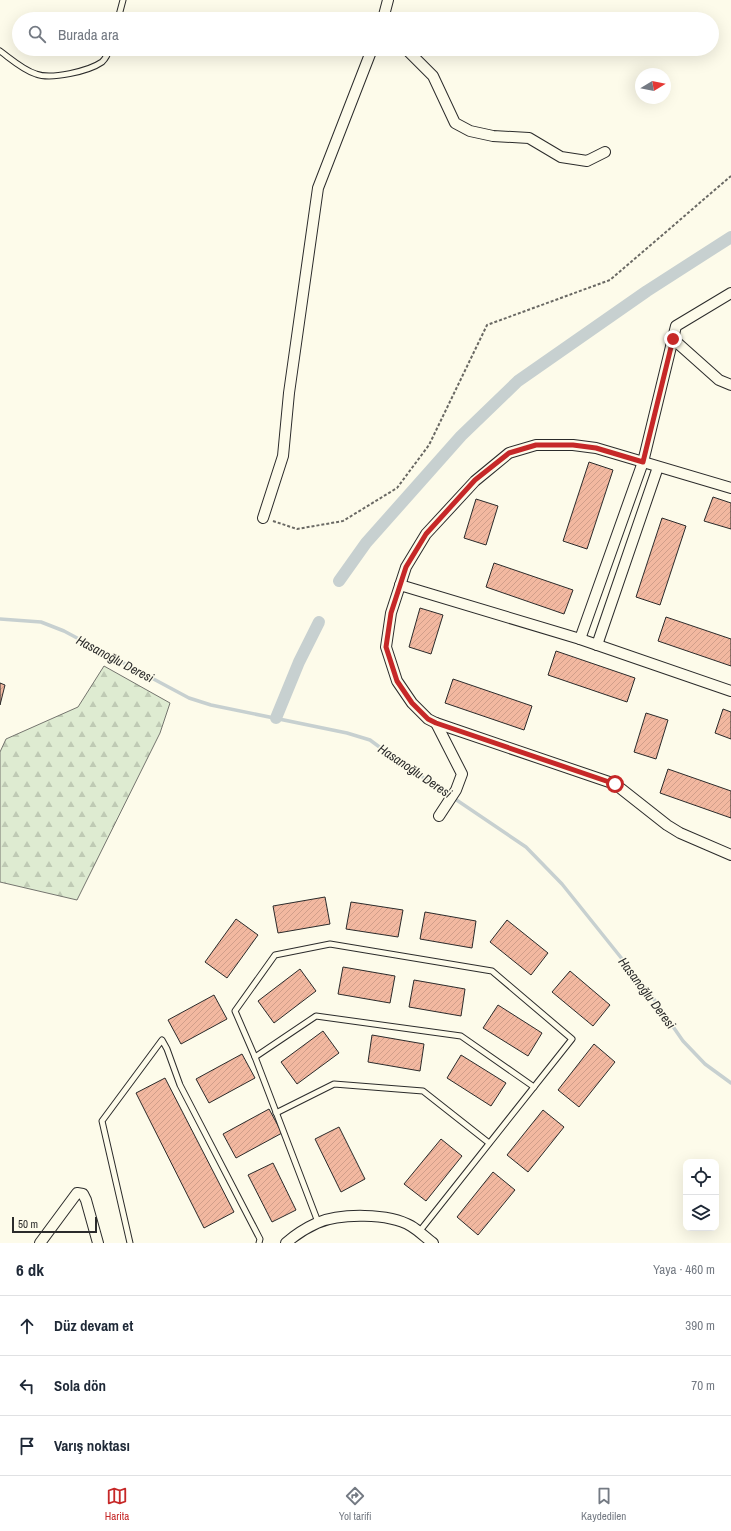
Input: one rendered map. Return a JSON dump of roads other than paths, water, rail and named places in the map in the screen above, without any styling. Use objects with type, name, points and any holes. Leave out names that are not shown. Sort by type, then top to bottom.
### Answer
[{"type":"street","points":[[385,12],[388,0]]},
{"type":"street","points":[[263,518],[283,456],[289,393],[318,188],[369,56]]},
{"type":"street","points":[[413,56],[433,76],[455,123],[470,131],[493,136],[529,138],[560,157],[587,161],[605,152]]},
{"type":"street","points":[[580,639],[643,462],[676,326],[731,293]]},
{"type":"street","points":[[673,339],[718,380],[731,385]]},
{"type":"street","points":[[731,488],[596,448],[573,445],[536,445],[509,453],[475,480],[426,534],[406,567],[391,613],[386,647],[397,681],[412,703],[428,719],[615,784],[667,825],[680,833],[731,855]]},
{"type":"street","points":[[597,645],[658,467]]},
{"type":"street","points":[[400,585],[580,639],[731,691]]},
{"type":"street","points":[[436,723],[462,774],[456,790],[439,816]]},
{"type":"street","points":[[40,1243],[77,1193],[83,1194],[86,1200],[98,1243]]},
{"type":"street","points":[[286,1243],[296,1235],[318,1222],[344,1217],[367,1216],[390,1218],[411,1226],[432,1243]]},
{"type":"lane","points":[[120,12],[123,0]]},
{"type":"lane","points":[[0,51],[26,70],[38,75],[52,76],[91,68],[103,61],[106,56]]},
{"type":"lane","points":[[318,1222],[255,1057],[235,1011],[275,955],[330,944],[492,971],[572,1039],[419,1232]]},
{"type":"lane","points":[[255,1057],[316,1016],[461,1036],[534,1087]]},
{"type":"lane","points":[[130,1243],[102,1121],[162,1040],[167,1049],[180,1085],[260,1239],[259,1243]]},
{"type":"lane","points":[[276,1113],[334,1084],[423,1091],[489,1143]]},
{"type":"waterway","points":[[339,581],[366,543],[461,436],[518,381],[647,291],[731,237]]},
{"type":"waterway","name":"Hasanoğlu Deresi","points":[[0,619],[41,622],[64,631],[189,698],[211,705],[347,733],[370,740],[526,847],[562,884],[651,995],[683,1041],[705,1064],[731,1083]]},
{"type":"waterway","points":[[276,718],[299,662],[319,622]]}]
